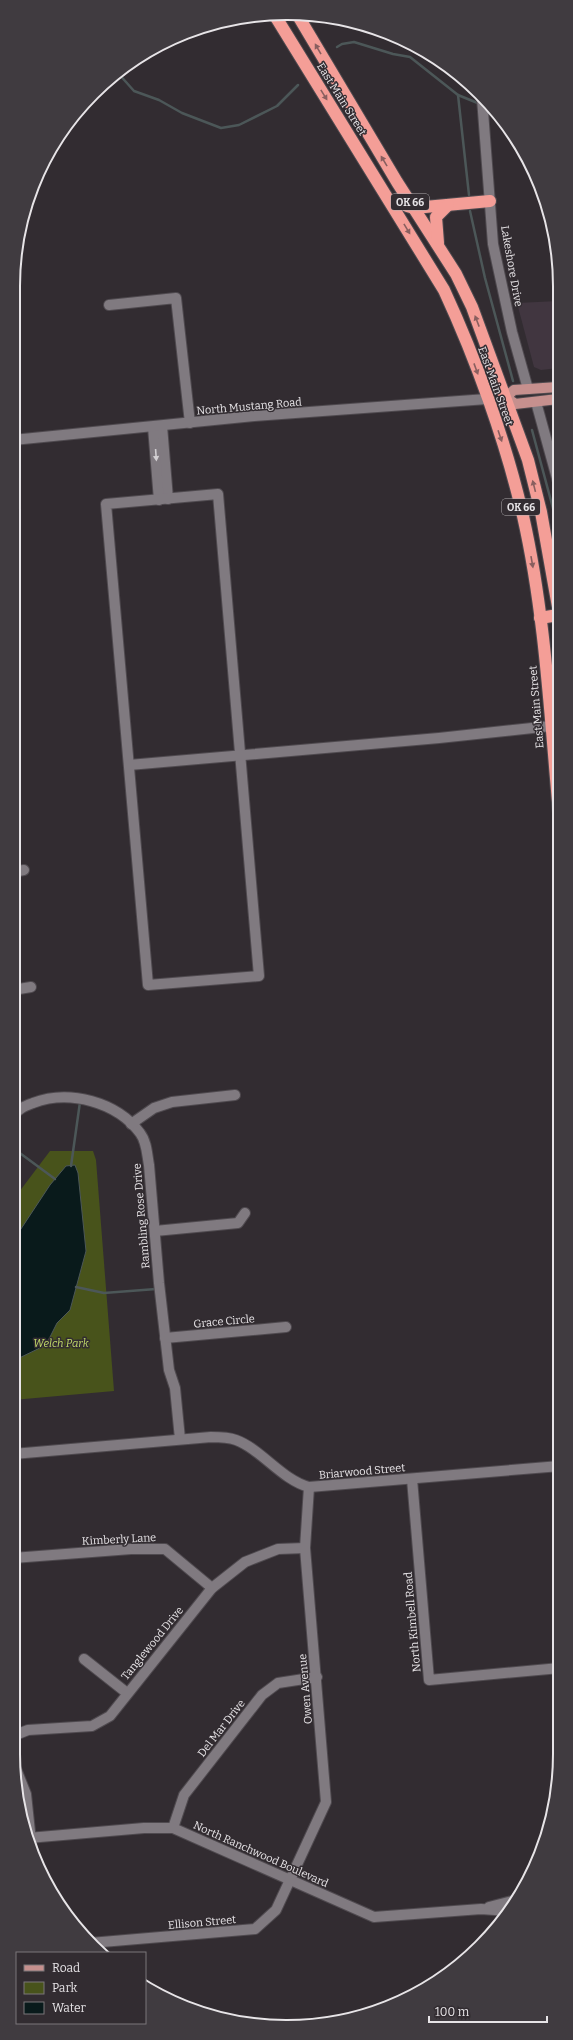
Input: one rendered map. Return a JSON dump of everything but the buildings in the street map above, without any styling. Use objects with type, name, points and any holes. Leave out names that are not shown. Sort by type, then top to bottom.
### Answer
[{"type":"highway","name":"East Main Street","points":[[278,20],[444,290],[458,319],[511,468],[523,516],[540,618],[553,712]]},
{"type":"highway","name":"East Main Street","points":[[301,21],[397,182],[456,274],[472,307],[528,460],[541,512],[553,579]]},
{"type":"highway","points":[[397,182],[416,198],[427,203],[448,205]]},
{"type":"highway","points":[[382,189],[402,205],[414,208],[490,201]]},
{"type":"highway","points":[[439,246],[436,217],[448,205]]},
{"type":"highway","points":[[487,399],[506,397]]},
{"type":"highway","points":[[540,618],[553,616]]},
{"type":"main road","points":[[553,387],[514,390],[506,397],[516,404],[553,400]]},
{"type":"street","name":"Lakeshore Drive","points":[[483,106],[493,244],[512,332],[528,389]]},
{"type":"street","points":[[109,305],[176,298],[190,423]]},
{"type":"street","name":"North Mustang Road","points":[[20,439],[254,416],[487,399]]},
{"type":"street","points":[[536,402],[553,464]]},
{"type":"street","points":[[158,426],[164,499]]},
{"type":"street","points":[[218,494],[240,756],[259,976],[148,985],[106,504],[218,494]]},
{"type":"street","points":[[129,765],[553,726]]},
{"type":"street","points":[[20,871],[24,870]]},
{"type":"street","points":[[20,989],[31,987]]},
{"type":"street","points":[[131,1124],[154,1108],[172,1102],[235,1095]]},
{"type":"street","name":"Rambling Rose Drive","points":[[20,1107],[46,1098],[83,1098],[110,1109],[126,1118],[141,1134],[146,1147],[149,1165],[165,1338],[169,1370],[175,1388],[180,1440]]},
{"type":"street","points":[[155,1231],[238,1224],[245,1213]]},
{"type":"street","name":"Grace Circle","points":[[165,1338],[286,1327]]},
{"type":"street","name":"Briarwood Street","points":[[20,1453],[215,1437],[236,1440],[289,1477],[309,1487],[553,1467]]},
{"type":"street","name":"North Kimbell Road","points":[[412,1479],[429,1680],[553,1669]]},
{"type":"street","name":"Owen Avenue","points":[[289,1880],[326,1802],[317,1677],[305,1548],[309,1487]]},
{"type":"street","name":"Tanglewood Drive","points":[[20,1733],[28,1730],[92,1726],[110,1716],[212,1588],[245,1562],[278,1549],[305,1548]]},
{"type":"street","name":"Kimberly Lane","points":[[20,1557],[131,1549],[165,1549],[212,1588]]},
{"type":"street","points":[[84,1659],[127,1693]]},
{"type":"street","name":"Del Mar Drive","points":[[173,1828],[184,1795],[262,1695],[278,1683],[317,1677]]},
{"type":"street","points":[[22,1783],[26,1794],[28,1816]]},
{"type":"street","name":"North Ranchwood Boulevard","points":[[33,1837],[144,1828],[173,1828],[374,1917],[481,1909],[502,1911]]},
{"type":"street","name":"Ellison Street","points":[[98,1942],[255,1929],[276,1910],[289,1880]]},
{"type":"street","name":"North Ranchwood Boulevard","points":[[481,1909],[508,1902]]},
{"type":"shaded area","points":[[553,301],[553,369],[541,370],[534,367],[517,303]]},
{"type":"green space","name":"Welch Park","points":[[50,1151],[93,1151],[96,1160],[114,1391],[20,1399],[20,1191]]},
{"type":"water","points":[[75,1165],[78,1173],[86,1251],[70,1310],[57,1323],[46,1345],[20,1358],[20,1230],[50,1185],[66,1166]]},
{"type":"waterway","points":[[337,47],[342,44],[354,42],[393,54],[410,57],[458,95],[480,104]]},
{"type":"waterway","points":[[122,77],[134,91],[159,100],[182,113],[221,128],[239,125],[277,106],[298,85]]},
{"type":"waterway","points":[[458,95],[469,195]]},
{"type":"waterway","points":[[470,211],[485,278],[513,381]]},
{"type":"waterway","points":[[532,430],[553,508]]},
{"type":"waterway","points":[[71,1166],[80,1102]]},
{"type":"waterway","points":[[20,1153],[55,1179]]},
{"type":"waterway","points":[[76,1287],[104,1293],[156,1289]]}]
